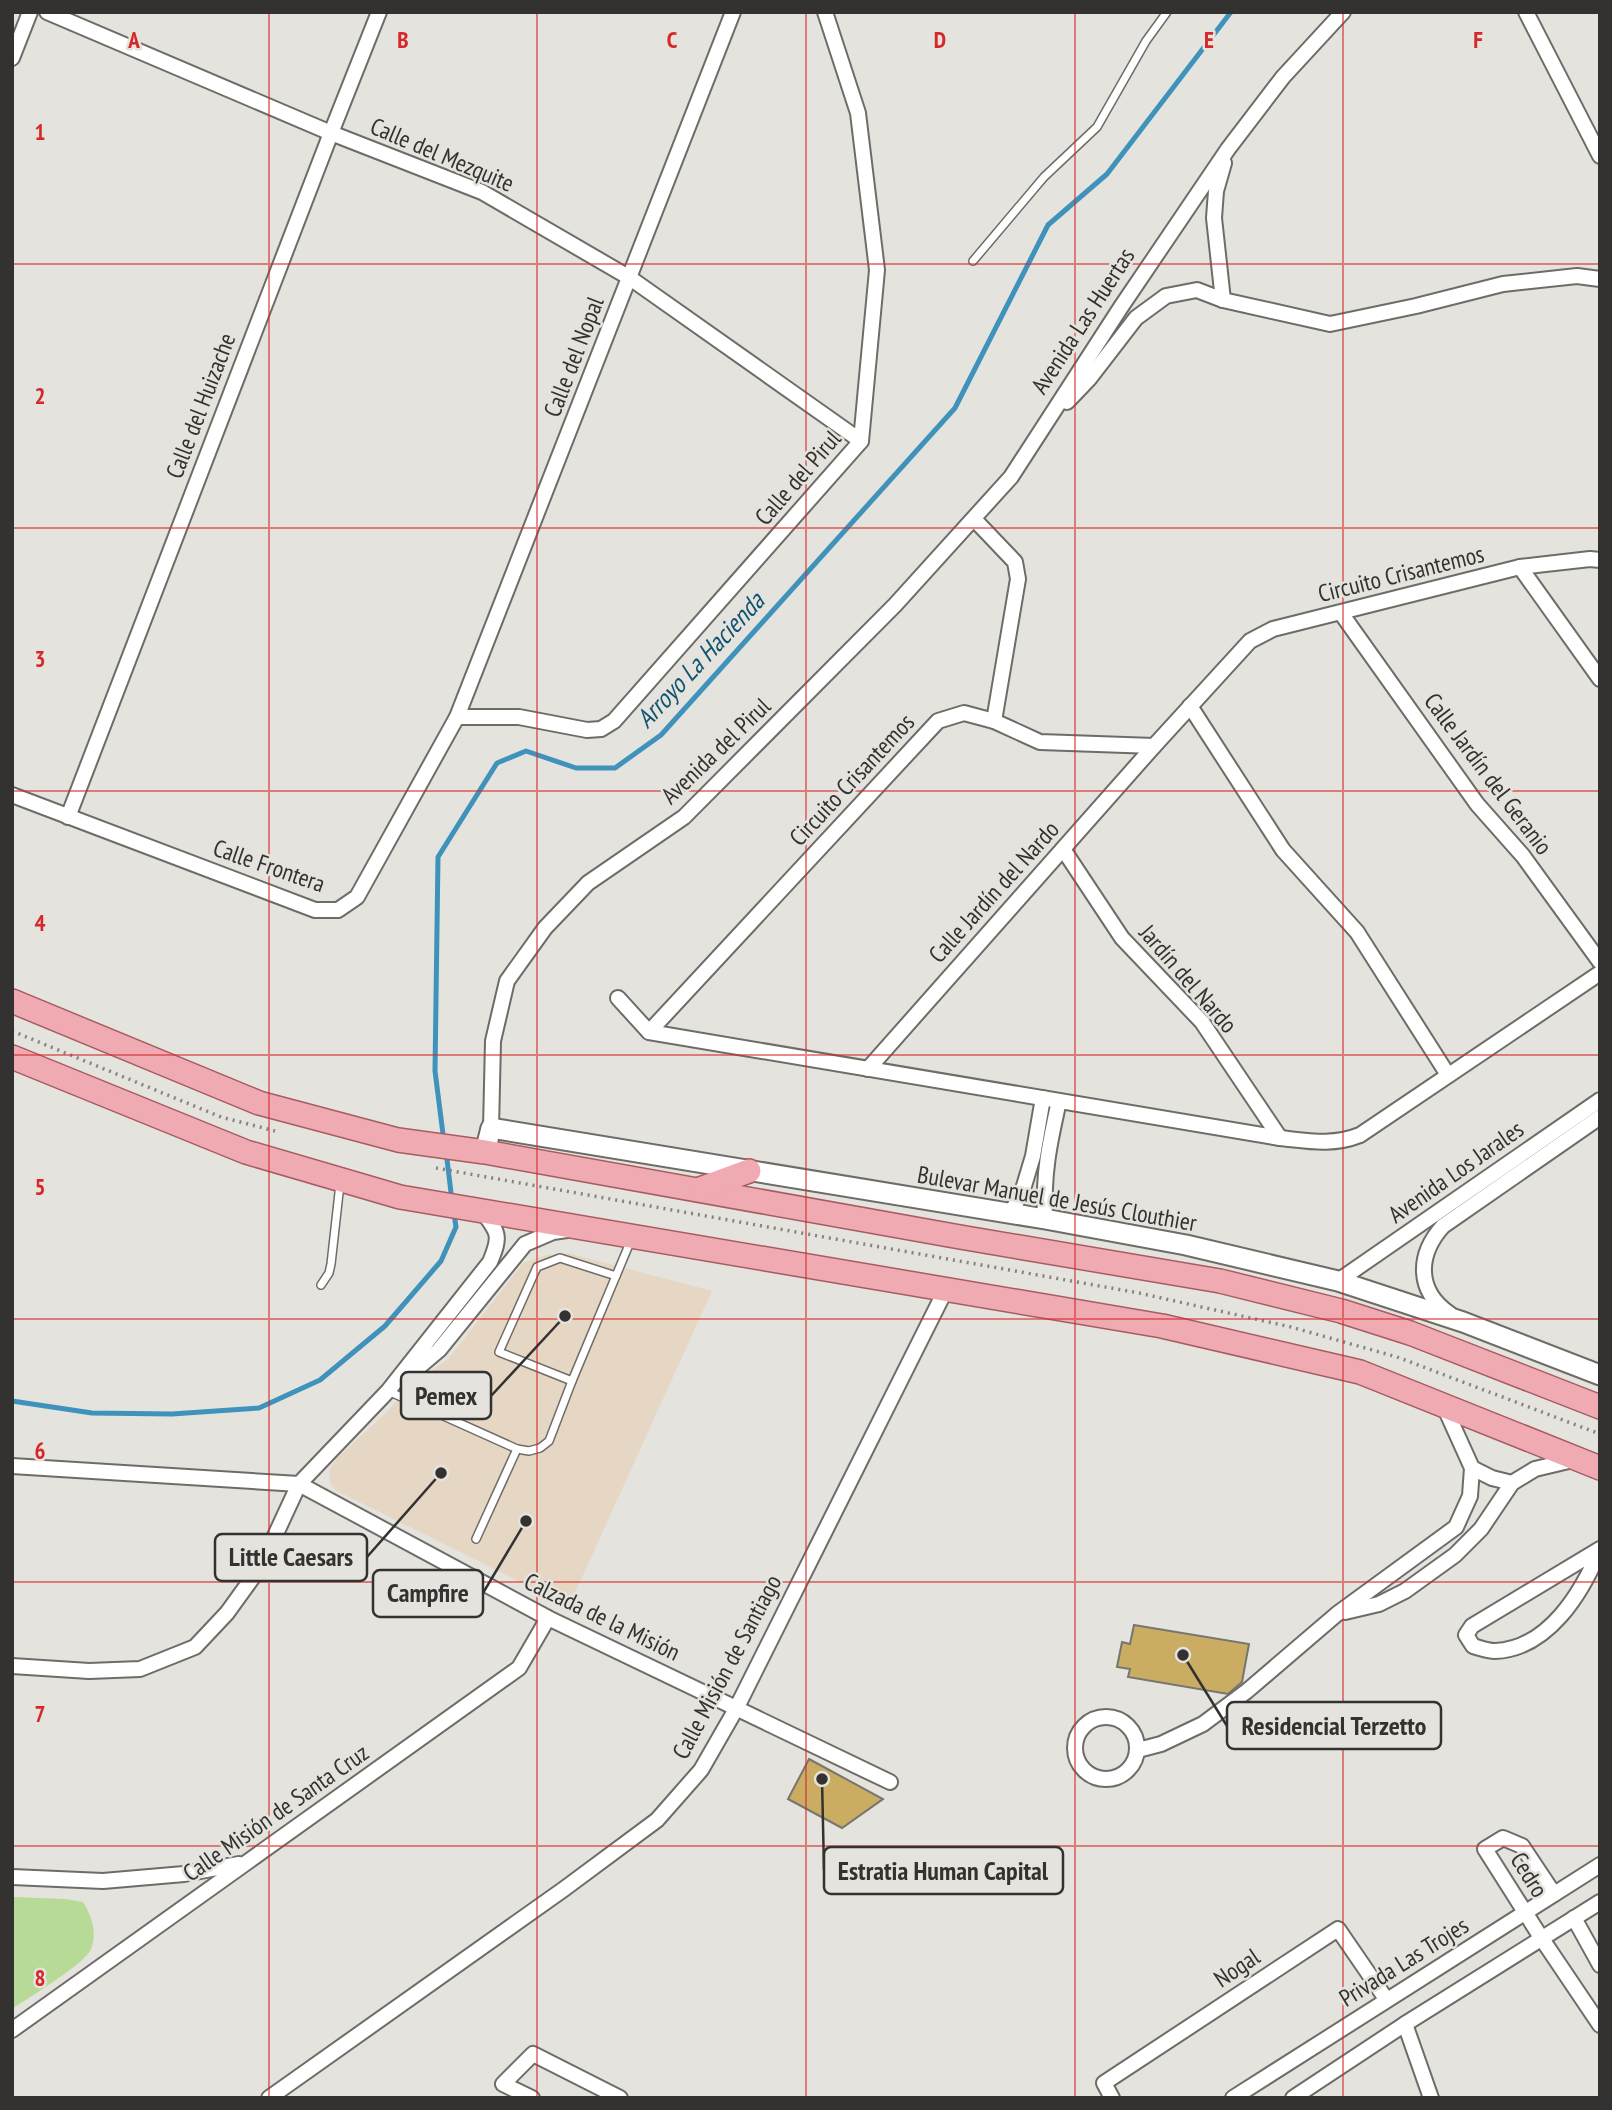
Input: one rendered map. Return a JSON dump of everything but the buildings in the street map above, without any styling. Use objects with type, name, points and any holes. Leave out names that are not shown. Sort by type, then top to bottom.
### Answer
[{"type":"main road","points":[[12,1001],[259,1103],[398,1140],[485,1152],[1154,1269],[1282,1295],[1410,1333],[1600,1407]]},
{"type":"main road","points":[[12,1057],[246,1152],[400,1197],[1162,1326],[1360,1372],[1600,1468]]},
{"type":"main road","points":[[696,1190],[749,1171]]},
{"type":"street","points":[[12,58],[30,12]]},
{"type":"street","name":"Calle del Mezquite","points":[[47,12],[331,133],[482,192],[630,278],[861,441]]},
{"type":"street","name":"Calle del Huizache","points":[[68,817],[379,12]]},
{"type":"street","name":"Calle del Nopal","points":[[457,718],[733,12]]},
{"type":"street","name":"Calle del Pirul","points":[[457,718],[519,717],[587,730],[601,729],[614,721],[861,441],[877,270],[858,113],[825,12]]},
{"type":"street","name":"Avenida Las Huertas","points":[[1044,426],[1228,149],[1283,77],[1343,12]]},
{"type":"street","points":[[1526,12],[1600,156]]},
{"type":"street","name":"Avenida Las Huertas","points":[[1223,300],[1214,218],[1216,191],[1228,149]]},
{"type":"street","name":"Avenida Las Huertas","points":[[1044,426],[1089,379],[1136,318],[1166,296],[1197,289],[1223,300],[1330,324],[1503,284],[1577,276],[1600,279]]},
{"type":"street","name":"Avenida del Pirul","points":[[491,1128],[493,1041],[508,981],[545,928],[588,883],[684,817],[895,605],[1011,477],[1044,426]]},
{"type":"street","points":[[974,519],[1015,562],[1018,579],[994,721]]},
{"type":"street","name":"Circuito Crisantemos","points":[[649,1032],[938,721],[964,713],[994,721],[1040,741],[1154,746],[1250,641],[1273,629],[1520,567],[1600,560]]},
{"type":"street","points":[[1520,567],[1600,680]]},
{"type":"street","name":"Calle Jardín del Geranio","points":[[1341,613],[1477,804],[1523,856],[1600,962]]},
{"type":"street","points":[[1190,706],[1283,850],[1357,932],[1448,1075]]},
{"type":"street","name":"Calle Frontera","points":[[12,795],[315,910],[338,909],[357,897],[457,718]]},
{"type":"street","name":"Calle Jardín del Nardo","points":[[868,1069],[1154,746]]},
{"type":"street","name":"Jardín del Nardo","points":[[1063,849],[1122,938],[1202,1022],[1280,1138]]},
{"type":"street","points":[[618,998],[649,1032],[1280,1138],[1328,1143],[1360,1135],[1600,973]]},
{"type":"street","points":[[1011,1214],[1024,1186],[1033,1156],[1043,1098]]},
{"type":"street","name":"Avenida Los Jarales","points":[[1338,1281],[1600,1100]]},
{"type":"street","points":[[1045,1219],[1046,1158],[1059,1101]]},
{"type":"street","name":"Avenida Los Jarales","points":[[1463,1322],[1441,1308],[1426,1284],[1424,1257],[1434,1236],[1443,1226],[1600,1117]]},
{"type":"street","points":[[485,1152],[491,1128]]},
{"type":"street","name":"Bulevar Manuel de Jesús Clouthier","points":[[491,1128],[1045,1219],[1186,1245],[1338,1281],[1463,1322],[1600,1375]]},
{"type":"street","points":[[12,1667],[89,1671],[140,1669],[195,1647],[227,1613],[253,1577],[299,1484],[388,1391],[490,1262],[498,1243],[496,1228],[482,1211]]},
{"type":"street","points":[[388,1391],[439,1350],[526,1244],[553,1232],[585,1228]]},
{"type":"street","name":"Calle Misión de Santiago","points":[[269,2098],[565,1889],[657,1820],[701,1770],[737,1709],[946,1289]]},
{"type":"street","points":[[1138,1750],[1161,1744],[1203,1724],[1247,1691],[1337,1614],[1456,1527],[1470,1496],[1472,1468],[1444,1406]]},
{"type":"street","points":[[1337,1614],[1380,1604],[1405,1591],[1455,1555],[1481,1529],[1512,1483],[1535,1469],[1577,1459]]},
{"type":"street","points":[[12,1466],[299,1484]]},
{"type":"street","points":[[1472,1468],[1492,1478],[1512,1483]]},
{"type":"street","name":"Calzada de la Misión","points":[[299,1484],[548,1618],[890,1782]]},
{"type":"street","points":[[1600,1549],[1588,1578],[1557,1621],[1525,1644],[1493,1651],[1473,1646],[1466,1635],[1472,1626],[1600,1549]]},
{"type":"street","name":"Calle Misión de Santa Cruz","points":[[12,2030],[519,1668],[548,1618]]},
{"type":"street","points":[[1108,1716],[1124,1721],[1135,1733],[1138,1750],[1133,1766],[1120,1777],[1104,1780],[1088,1774],[1077,1762],[1074,1746],[1079,1730],[1092,1719],[1108,1716]]},
{"type":"street","name":"Cedro","points":[[1554,1894],[1522,1846],[1503,1838],[1485,1849],[1600,2025]]},
{"type":"street","points":[[12,1877],[103,1881],[184,1874],[244,1863]]},
{"type":"street","name":"Privada Las Trojes","points":[[1233,2098],[1600,1865]]},
{"type":"street","points":[[1293,2098],[1405,2024],[1600,1902]]},
{"type":"street","points":[[1574,1919],[1600,1965]]},
{"type":"street","name":"Nogal","points":[[1112,2098],[1104,2083],[1338,1928],[1386,1999]]},
{"type":"street","points":[[1405,2024],[1431,2098]]},
{"type":"street","points":[[532,2098],[503,2084],[533,2054],[620,2098]]},
{"type":"lane","points":[[973,261],[1044,177],[1097,127],[1146,41],[1167,12]]},
{"type":"lane","points":[[321,1284],[331,1264],[340,1179]]},
{"type":"lane","points":[[388,1391],[517,1449],[529,1451],[540,1448],[549,1441],[633,1236]]},
{"type":"lane","points":[[572,1381],[499,1352],[537,1266],[560,1258],[616,1276]]},
{"type":"lane","points":[[476,1539],[517,1449]]},
{"type":"path","points":[[429,1167],[496,1179]]},
{"type":"shaded area","points":[[568,1253],[712,1291],[569,1606],[335,1490],[330,1482],[329,1471],[336,1459],[402,1395],[449,1358],[523,1263],[547,1255]]},
{"type":"green space","points":[[12,1897],[83,1902],[91,1918],[94,1936],[87,1955],[12,2009]]},
{"type":"waterway","name":"Arroyo La Hacienda","points":[[444,1142],[435,1071],[438,857],[497,763],[526,751],[576,768],[615,768],[661,735],[955,408],[1048,225],[1107,174],[1231,12]]},
{"type":"waterway","name":"Arroyo La Hacienda","points":[[446,1151],[452,1201]]},
{"type":"waterway","name":"Arroyo La Hacienda","points":[[12,1401],[92,1413],[172,1414],[259,1408],[320,1380],[385,1326],[441,1261],[456,1227],[454,1214]]},
{"type":"place","name":"Pemex","points":[[565,1316]]},
{"type":"place","name":"Little Caesars","points":[[441,1473]]},
{"type":"place","name":"Campfire","points":[[526,1521]]},
{"type":"place","name":"Residencial Terzetto","points":[[1183,1655]]},
{"type":"place","name":"Estratia Human Capital","points":[[822,1779]]}]
